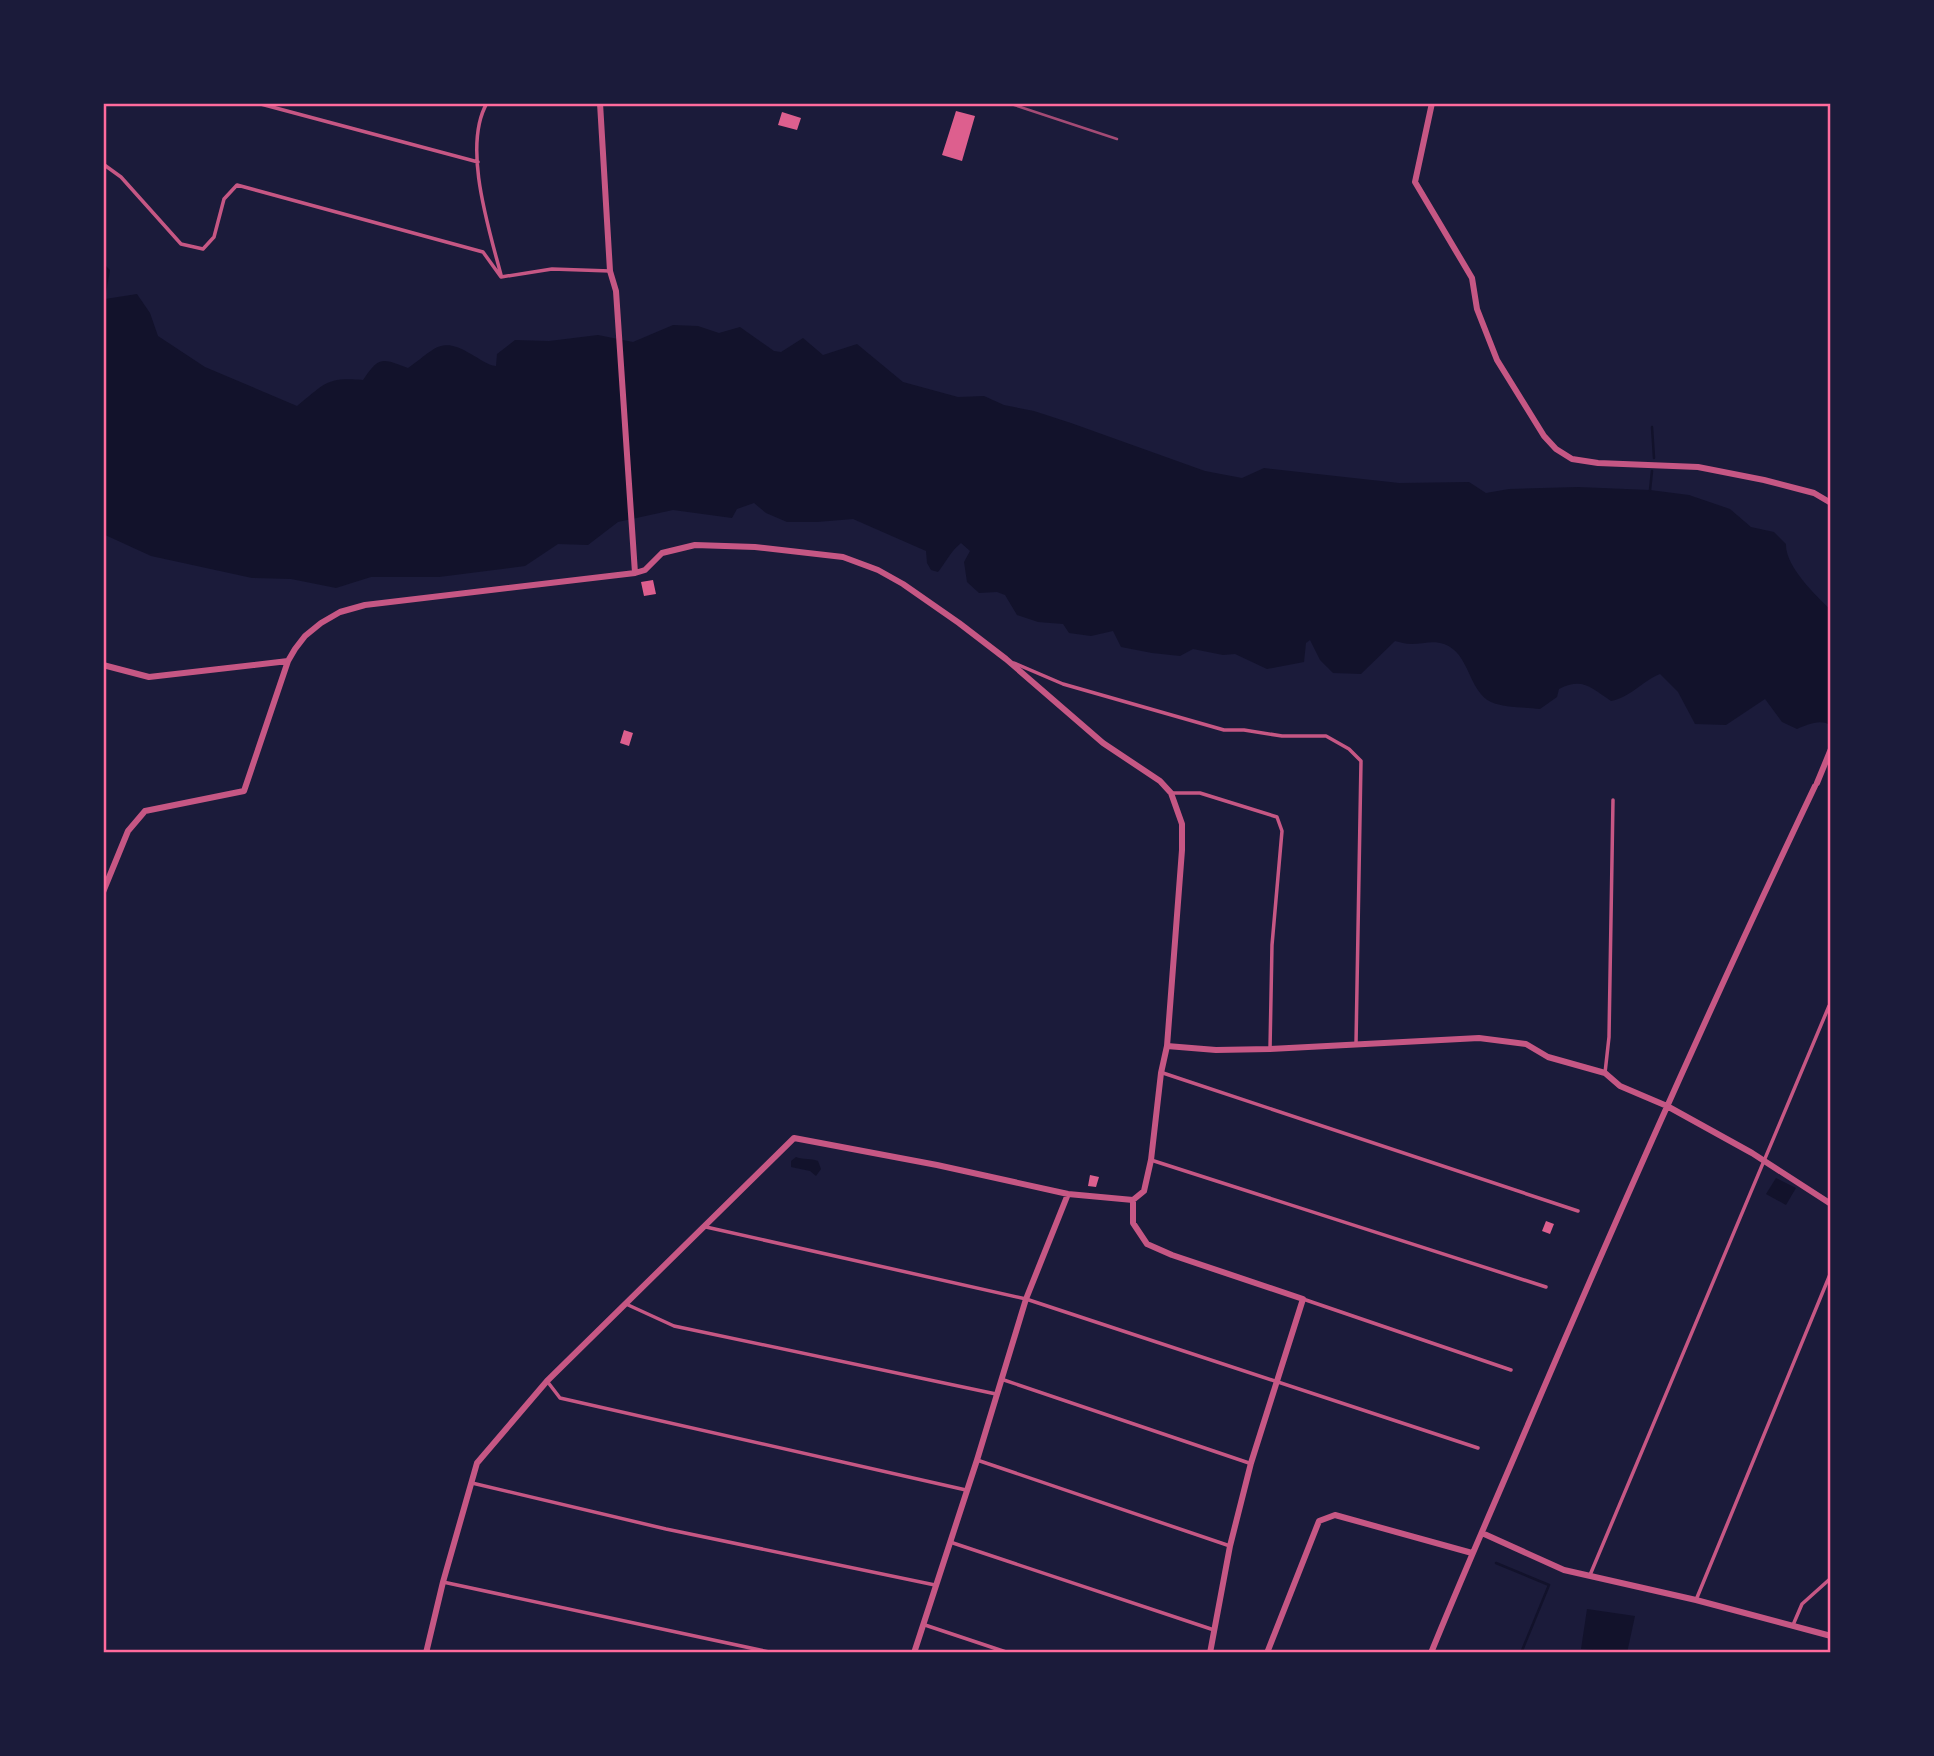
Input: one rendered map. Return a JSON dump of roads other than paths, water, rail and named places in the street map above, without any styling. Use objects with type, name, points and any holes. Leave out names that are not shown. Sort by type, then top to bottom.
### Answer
[{"type":"street","points":[[600,103],[610,271],[616,290],[635,573]]},
{"type":"street","points":[[1432,103],[1415,183],[1472,278],[1477,309],[1497,360],[1544,436],[1556,449],[1572,458],[1598,463],[1698,467],[1751,477],[1814,493],[1831,503]]},
{"type":"street","points":[[103,892],[128,831],[145,811],[244,791],[288,662],[304,636],[321,623],[340,612],[365,605],[635,573],[645,570],[662,553],[695,545],[755,547],[843,557],[878,570],[903,584],[1006,659],[1103,743],[1160,781],[1171,793],[1182,824],[1182,850],[1167,1046],[1144,1191],[1133,1200],[1068,1194],[937,1165],[794,1138],[547,1381],[477,1463],[426,1653]]},
{"type":"street","points":[[103,664],[149,677],[288,662]]},
{"type":"street","points":[[1431,1653],[1667,1106],[1831,750]]},
{"type":"street","points":[[1167,1046],[1216,1050],[1270,1049],[1443,1039],[1526,1044],[1548,1056],[1605,1073],[1620,1086],[1667,1106],[1765,1161],[1831,1204]]},
{"type":"street","points":[[914,1653],[1026,1299],[1068,1194]]},
{"type":"street","points":[[1133,1200],[1133,1223],[1147,1244],[1303,1299],[1251,1463],[1230,1546],[1210,1653]]},
{"type":"street","points":[[1267,1653],[1319,1521],[1335,1515],[1472,1553]]},
{"type":"street","points":[[1482,1534],[1564,1570],[1696,1600],[1831,1636]]},
{"type":"lane","points":[[257,103],[478,162]]},
{"type":"lane","points":[[488,103],[480,116],[478,162],[480,186],[501,277]]},
{"type":"lane","points":[[103,164],[121,177],[181,244],[203,248],[214,237],[224,199],[237,186],[483,252],[501,277]]},
{"type":"lane","points":[[501,277],[552,269],[610,271]]},
{"type":"lane","points":[[1006,659],[1063,684],[1224,730],[1282,736],[1326,736],[1361,761],[1356,1046]]},
{"type":"lane","points":[[1171,793],[1200,793],[1278,817],[1282,831],[1272,945],[1270,1049]]},
{"type":"lane","points":[[1605,1073],[1609,1037],[1613,800]]},
{"type":"lane","points":[[1590,1576],[1829,1006]]},
{"type":"lane","points":[[1161,1073],[1578,1211]]},
{"type":"lane","points":[[1151,1160],[1546,1287]]},
{"type":"lane","points":[[704,1226],[1026,1299],[1478,1448]]},
{"type":"lane","points":[[1696,1600],[1831,1272]]},
{"type":"lane","points":[[1303,1299],[1511,1370]]},
{"type":"lane","points":[[624,1303],[674,1326],[996,1394]]},
{"type":"lane","points":[[1001,1378],[1251,1463]]},
{"type":"lane","points":[[547,1381],[559,1398],[966,1490]]},
{"type":"lane","points":[[977,1460],[1230,1546]]},
{"type":"lane","points":[[470,1482],[666,1528],[936,1585]]},
{"type":"lane","points":[[949,1542],[1214,1630]]},
{"type":"lane","points":[[1792,1627],[1802,1604],[1831,1578]]},
{"type":"lane","points":[[443,1582],[774,1653]]},
{"type":"lane","points":[[925,1625],[1009,1653]]},
{"type":"waterway","points":[[1652,427],[1654,458]]},
{"type":"waterway","points":[[1650,490],[1652,471]]},
{"type":"waterway","points":[[1496,1563],[1549,1585],[1521,1653]]},
{"type":"railway","points":[[1008,103],[1117,139]]}]
